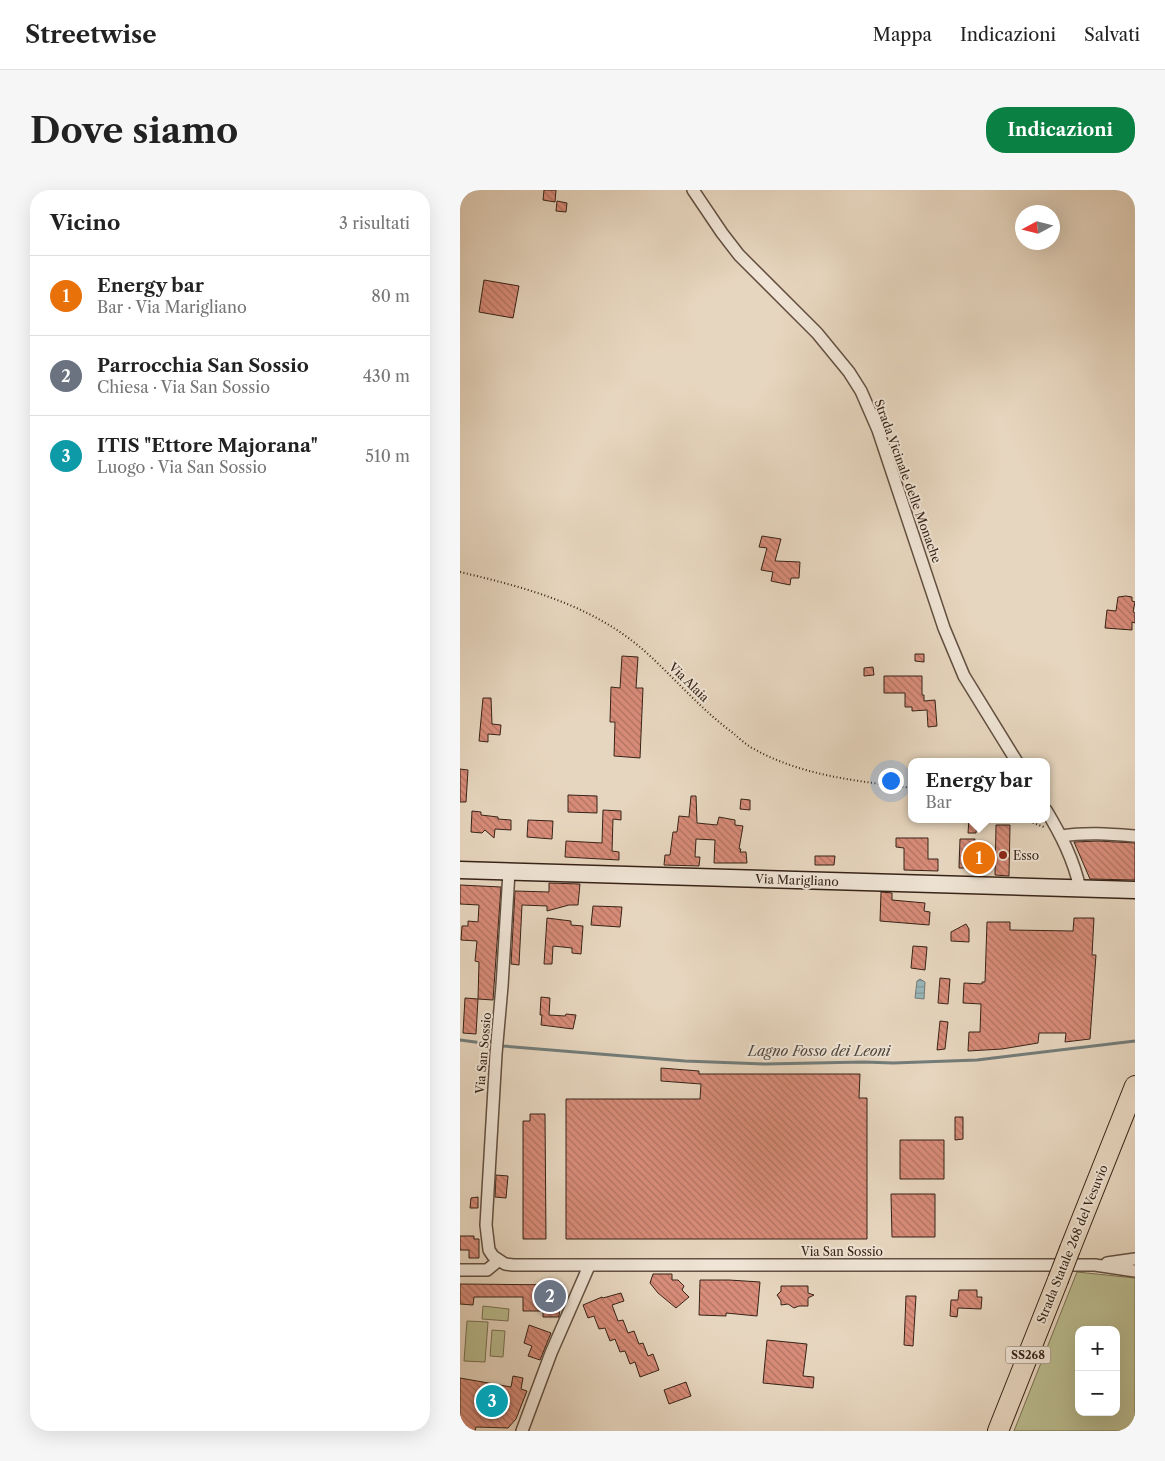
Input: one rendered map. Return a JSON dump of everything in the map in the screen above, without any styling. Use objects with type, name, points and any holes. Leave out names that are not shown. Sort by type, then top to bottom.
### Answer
[{"type":"highway","name":"Strada Statale 268 del Vesuvio","points":[[998,1431],[1135,1086]]},
{"type":"street","name":"Strada Vicinale delle Monache","points":[[693,190],[722,233],[740,255],[817,333],[849,372],[861,392],[878,430],[944,628],[972,691],[1014,758]]},
{"type":"street","points":[[1050,816],[1070,854],[1080,889]]},
{"type":"street","points":[[1062,836],[1077,833],[1135,836]]},
{"type":"street","name":"Via Marigliano","points":[[460,870],[1135,890]]},
{"type":"street","name":"Via San Sossio","points":[[509,872],[495,1063],[486,1226],[489,1250],[498,1261],[505,1264],[589,1266],[725,1264],[1095,1265],[1135,1271]]},
{"type":"street","name":"Via San Sossio","points":[[1095,1265],[1135,1259]]},
{"type":"street","points":[[460,1270],[487,1270],[498,1261]]},
{"type":"street","points":[[522,1431],[551,1352],[589,1266]]},
{"type":"path","name":"Via Alaia","points":[[460,572],[515,585],[553,598],[593,616],[618,630],[648,654],[715,720],[753,748],[797,768],[842,778],[908,787]]},
{"type":"green space","points":[[1077,1272],[1135,1278],[1135,1431],[1014,1431]]},
{"type":"green space","points":[[483,1306],[509,1309],[508,1321],[482,1319]]},
{"type":"green space","points":[[467,1321],[488,1322],[485,1362],[464,1361]]},
{"type":"green space","points":[[492,1330],[505,1331],[503,1357],[490,1356]]},
{"type":"water","points":[[920,979],[925,982],[924,999],[915,998],[917,981]]},
{"type":"building","points":[[544,190],[556,190],[555,202],[543,200]]},
{"type":"building","points":[[557,201],[567,203],[566,212],[556,211]]},
{"type":"building","points":[[484,280],[519,286],[513,318],[479,312]]},
{"type":"building","points":[[762,536],[781,539],[775,561],[800,562],[799,578],[791,578],[790,585],[771,581],[773,572],[761,570],[767,548],[759,547]]},
{"type":"building","points":[[1118,597],[1132,597],[1132,601],[1135,602],[1133,612],[1135,613],[1135,623],[1132,622],[1132,630],[1105,628],[1107,610],[1116,611]]},
{"type":"building","points":[[915,654],[924,654],[924,662],[915,661]]},
{"type":"building","points":[[622,656],[638,657],[636,688],[643,688],[640,758],[614,756],[615,722],[610,722],[611,687],[620,688]]},
{"type":"building","points":[[873,667],[874,675],[864,676],[864,668]]},
{"type":"building","points":[[884,676],[922,676],[922,695],[924,695],[924,701],[935,700],[937,726],[928,727],[927,710],[912,711],[912,707],[905,707],[905,693],[884,693]]},
{"type":"building","points":[[483,698],[491,698],[492,724],[501,725],[500,735],[488,734],[488,742],[479,741]]},
{"type":"building","points":[[460,769],[468,770],[466,802],[460,802]]},
{"type":"building","points":[[568,795],[597,796],[597,813],[568,812]]},
{"type":"building","points":[[691,796],[696,796],[697,823],[717,825],[719,817],[735,820],[735,825],[743,826],[739,849],[741,849],[740,852],[746,852],[747,863],[714,863],[715,840],[696,839],[695,857],[700,857],[699,866],[664,865],[665,855],[670,855],[673,832],[677,832],[679,816],[689,817]]},
{"type":"building","points":[[741,799],[750,800],[750,810],[740,809]]},
{"type":"building","points":[[603,810],[621,811],[621,820],[613,819],[612,851],[619,852],[619,860],[565,857],[566,841],[602,843]]},
{"type":"building","points":[[472,811],[481,812],[481,815],[498,817],[498,819],[511,820],[511,830],[495,829],[494,838],[485,830],[482,833],[471,832]]},
{"type":"building","points":[[528,820],[553,821],[552,839],[527,837]]},
{"type":"building","points":[[969,823],[977,823],[976,833],[968,833]]},
{"type":"building","points":[[996,825],[1010,825],[1009,876],[995,875]]},
{"type":"building","points":[[896,838],[928,838],[928,859],[938,859],[938,871],[904,870],[904,848],[896,847]]},
{"type":"building","points":[[960,839],[975,839],[974,848],[970,848],[970,868],[959,868]]},
{"type":"building","points":[[1074,842],[1135,843],[1135,880],[1090,879]]},
{"type":"building","points":[[815,856],[835,856],[834,865],[815,865]]},
{"type":"building","points":[[549,883],[580,884],[578,905],[569,905],[547,911],[547,906],[522,905],[519,965],[511,964],[515,891],[549,892]]},
{"type":"building","points":[[460,885],[501,887],[493,1000],[478,999],[479,962],[475,961],[477,941],[461,940],[462,926],[468,926],[468,921],[478,922],[479,905],[460,904]]},
{"type":"building","points":[[881,892],[892,893],[892,900],[925,903],[924,911],[930,912],[929,925],[880,921]]},
{"type":"building","points":[[593,906],[622,907],[620,927],[591,925]]},
{"type":"building","points":[[547,918],[571,921],[571,925],[583,926],[581,954],[572,953],[572,948],[553,946],[552,964],[544,964]]},
{"type":"building","points":[[1074,918],[1094,918],[1092,955],[1096,955],[1090,1039],[1065,1042],[1066,1033],[1039,1033],[1038,1043],[1002,1049],[968,1051],[969,1032],[980,1032],[981,1004],[963,1003],[964,983],[982,984],[982,982],[985,982],[987,922],[1010,922],[1010,930],[1073,931]]},
{"type":"building","points":[[966,924],[969,929],[969,942],[951,941],[951,932]]},
{"type":"building","points":[[913,946],[927,947],[925,970],[911,968]]},
{"type":"building","points":[[940,978],[950,979],[948,1004],[938,1003]]},
{"type":"building","points":[[541,997],[550,998],[549,1015],[576,1015],[573,1029],[541,1025]]},
{"type":"building","points":[[465,998],[478,999],[476,1034],[463,1033]]},
{"type":"building","points":[[940,1021],[948,1022],[945,1049],[937,1050]]},
{"type":"building","points":[[661,1068],[699,1071],[699,1074],[860,1074],[859,1098],[867,1098],[867,1239],[566,1239],[566,1099],[700,1099],[701,1084],[661,1081]]},
{"type":"building","points":[[530,1114],[545,1114],[546,1239],[523,1239],[523,1121],[530,1121]]},
{"type":"building","points":[[955,1117],[963,1117],[963,1139],[955,1140]]},
{"type":"building","points":[[900,1140],[944,1140],[944,1179],[900,1179]]},
{"type":"building","points":[[496,1175],[508,1176],[506,1198],[495,1197]]},
{"type":"building","points":[[891,1194],[935,1194],[935,1237],[892,1237]]},
{"type":"building","points":[[478,1197],[478,1208],[470,1208],[471,1198]]},
{"type":"building","points":[[460,1236],[474,1236],[474,1239],[479,1239],[479,1258],[469,1258],[469,1250],[460,1250]]},
{"type":"building","points":[[653,1274],[672,1274],[672,1280],[678,1280],[684,1286],[682,1290],[689,1297],[676,1308],[658,1293],[650,1283]]},
{"type":"building","points":[[700,1280],[760,1282],[757,1316],[726,1313],[726,1316],[699,1315]]},
{"type":"building","points":[[460,1284],[564,1285],[564,1303],[560,1303],[559,1317],[543,1317],[543,1311],[523,1311],[523,1297],[474,1297],[473,1305],[460,1304]]},
{"type":"building","points":[[781,1286],[808,1286],[808,1293],[814,1295],[808,1298],[808,1306],[794,1308],[788,1304],[781,1305],[777,1295],[781,1291]]},
{"type":"building","points":[[959,1290],[977,1290],[977,1297],[982,1297],[981,1309],[958,1308],[957,1317],[950,1316],[951,1300],[958,1300]]},
{"type":"building","points":[[621,1293],[624,1301],[612,1305],[618,1321],[623,1320],[628,1333],[634,1331],[639,1344],[643,1343],[648,1356],[653,1354],[659,1370],[640,1377],[635,1362],[630,1364],[625,1351],[620,1352],[615,1339],[610,1341],[605,1328],[599,1329],[594,1316],[588,1318],[583,1305],[602,1297]]},
{"type":"building","points":[[906,1296],[916,1296],[913,1346],[904,1345]]},
{"type":"building","points":[[529,1325],[551,1333],[540,1360],[528,1356],[532,1346],[524,1343]]},
{"type":"building","points":[[767,1340],[807,1344],[803,1376],[814,1377],[813,1388],[763,1383]]},
{"type":"building","points":[[513,1376],[523,1378],[521,1389],[527,1391],[516,1419],[508,1428],[476,1427],[475,1431],[460,1431],[460,1378],[511,1387]]},
{"type":"building","points":[[686,1382],[691,1396],[669,1404],[664,1390]]},
{"type":"waterway","name":"Lagno Fosso dei Leoni","points":[[460,1040],[490,1044]]},
{"type":"waterway","name":"Lagno Fosso dei Leoni","points":[[503,1046],[685,1061],[765,1064],[893,1063],[977,1060],[1135,1041]]},
{"type":"place","name":"Esso","points":[[1003,855]]},
{"type":"place","name":"Energy bar","points":[[979,858]]},
{"type":"place","name":"Parrocchia San Sossio","points":[[550,1296]]},
{"type":"place","name":"ITIS \"Ettore Majorana\"","points":[[492,1401]]}]
